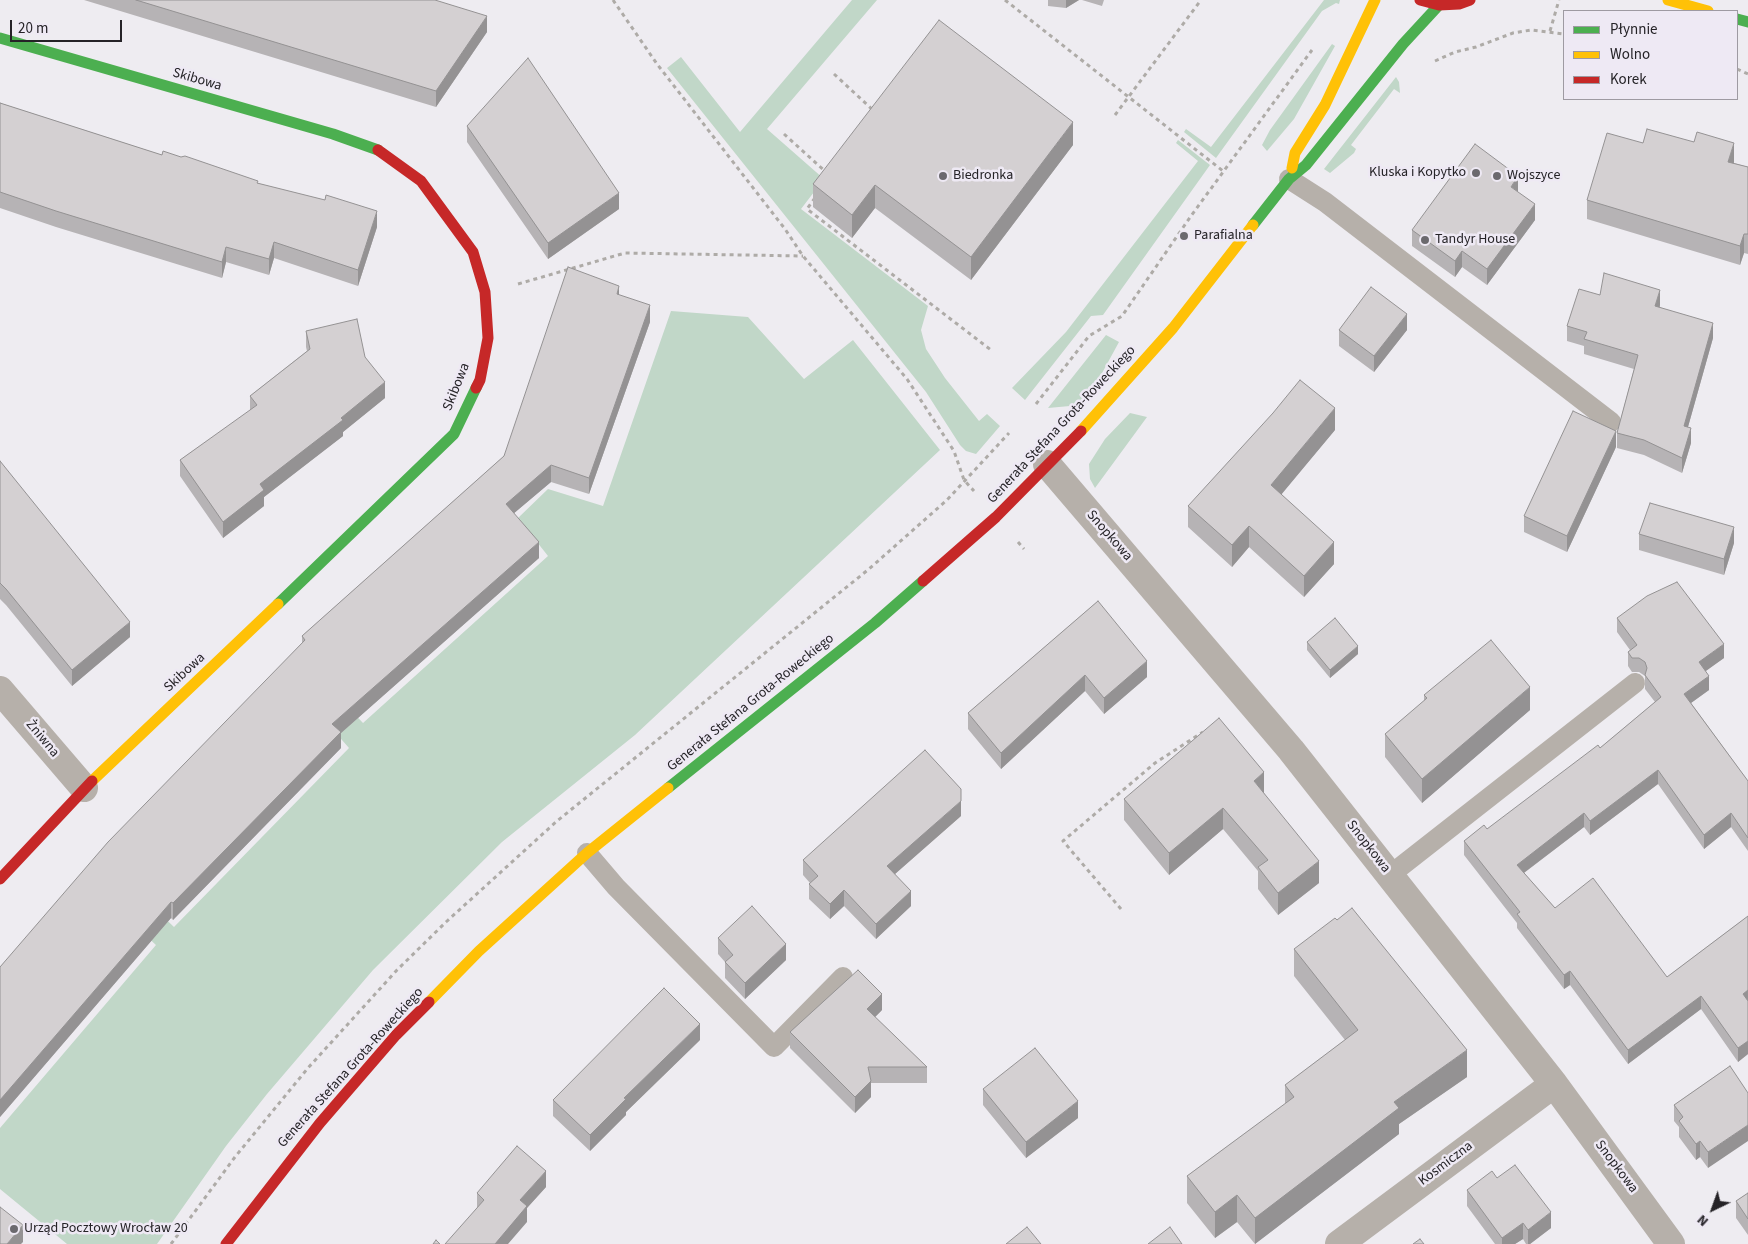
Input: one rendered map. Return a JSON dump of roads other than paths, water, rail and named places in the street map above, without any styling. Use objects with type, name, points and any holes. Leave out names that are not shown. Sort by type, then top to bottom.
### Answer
[{"type":"street","name":"Generała Stefana Grota-Roweckiego","points":[[1289,179],[1295,154],[1324,105],[1376,0]]},
{"type":"street","points":[[1420,0],[1439,5],[1459,4],[1470,0]]},
{"type":"street","points":[[1668,0],[1704,10]]},
{"type":"street","name":"Generała Stefana Grota-Roweckiego","points":[[226,1244],[320,1123],[396,1035],[479,951],[587,853],[876,623],[996,517],[1048,464],[1096,414],[1173,328],[1289,179],[1306,165],[1402,44],[1439,5]]},
{"type":"street","name":"Skibowa","points":[[0,38],[334,134],[377,149],[421,181],[474,252],[485,292],[488,338],[480,380],[454,434],[335,551],[84,788],[0,879]]},
{"type":"street","name":"Snopkowa","points":[[1048,464],[1291,750],[1554,1084],[1671,1244]]},
{"type":"street","name":"Żniwna","points":[[0,690],[84,788]]},
{"type":"street","name":"Kosmiczna","points":[[1339,1244],[1554,1084]]},
{"type":"lane","points":[[1289,179],[1325,202],[1611,422]]},
{"type":"lane","points":[[1390,875],[1635,683]]},
{"type":"lane","points":[[587,853],[616,887],[774,1047],[843,977]]},
{"type":"place","name":"Kluska i Kopytko","points":[[1476,173]]},
{"type":"place","name":"Biedronka","points":[[943,176]]},
{"type":"place","name":"Wojszyce","points":[[1497,176]]},
{"type":"place","name":"Parafialna","points":[[1184,236]]},
{"type":"place","name":"Tandyr House","points":[[1425,240]]},
{"type":"place","name":"Urząd Pocztowy Wrocław 20","points":[[14,1229]]}]
